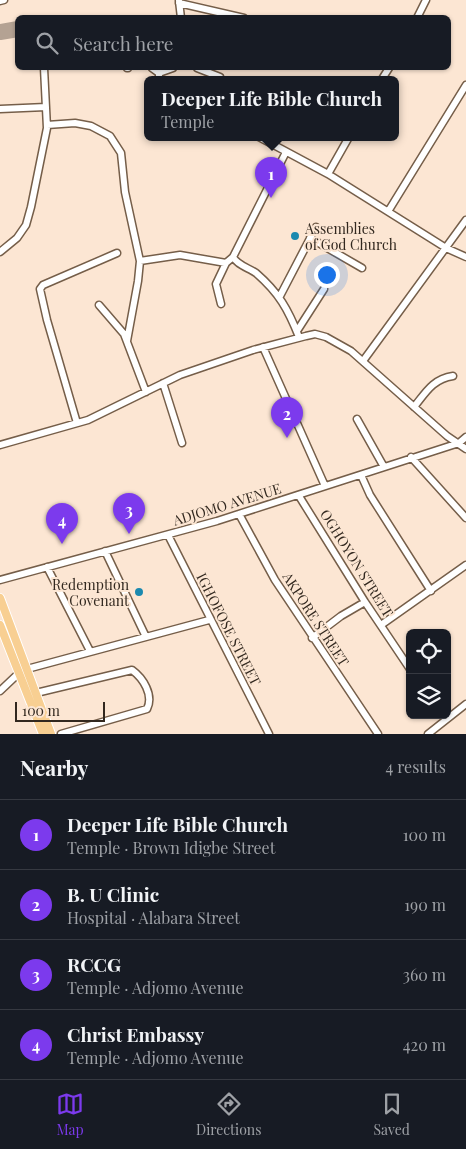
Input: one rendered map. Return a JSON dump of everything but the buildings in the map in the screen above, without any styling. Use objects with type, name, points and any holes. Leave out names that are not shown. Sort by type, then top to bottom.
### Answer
[{"type":"main road","points":[[0,598],[43,734]]},
{"type":"main road","points":[[0,625],[36,693],[51,734]]},
{"type":"street","points":[[0,1],[4,0]]},
{"type":"street","points":[[418,15],[426,0]]},
{"type":"street","points":[[181,15],[179,2],[232,15]]},
{"type":"street","points":[[1,248],[17,238],[26,225],[31,207],[47,125],[44,70]]},
{"type":"street","points":[[203,70],[218,76]]},
{"type":"street","points":[[389,210],[466,85]]},
{"type":"street","points":[[0,109],[46,107]]},
{"type":"street","points":[[47,125],[75,123],[91,126],[110,136],[119,146],[125,192],[140,261],[127,341]]},
{"type":"street","points":[[265,141],[328,174],[389,210],[446,248],[466,257]]},
{"type":"street","points":[[328,174],[347,141]]},
{"type":"street","points":[[221,304],[216,284],[226,263],[234,257],[286,152]]},
{"type":"street","points":[[363,361],[466,220]]},
{"type":"street","points":[[280,296],[316,227]]},
{"type":"street","points":[[310,238],[362,268]]},
{"type":"street","points":[[77,423],[47,320],[40,289],[43,285],[117,253]]},
{"type":"street","points":[[140,261],[180,255],[226,263]]},
{"type":"street","points":[[234,257],[280,296],[298,334]]},
{"type":"street","points":[[298,334],[324,289]]},
{"type":"street","points":[[99,305],[127,341],[146,392]]},
{"type":"street","points":[[0,445],[88,420],[180,375],[298,334],[315,334],[338,342],[363,361],[447,436],[466,449]]},
{"type":"street","points":[[263,347],[325,486]]},
{"type":"street","points":[[414,407],[436,381],[453,376]]},
{"type":"street","points":[[163,383],[182,443]]},
{"type":"street","points":[[357,419],[384,466]]},
{"type":"street","points":[[459,443],[466,437]]},
{"type":"street","name":"ADJOMO AVENUE","points":[[0,580],[239,514],[459,443]]},
{"type":"street","points":[[411,457],[466,518]]},
{"type":"street","points":[[361,475],[370,495],[431,591]]},
{"type":"street","name":"OGHOYON STREET","points":[[299,496],[365,602],[406,663]]},
{"type":"street","name":"AKPORE STREET","points":[[239,514],[275,580],[378,734]]},
{"type":"street","name":"IGHOFOSE STREET","points":[[168,535],[209,620],[269,734]]},
{"type":"street","points":[[105,551],[146,637]]},
{"type":"street","points":[[381,625],[466,565]]},
{"type":"street","points":[[47,567],[90,651]]},
{"type":"street","points":[[312,638],[341,616],[365,602]]},
{"type":"street","points":[[0,691],[23,671],[90,651],[209,620]]},
{"type":"street","points":[[36,693],[132,670],[140,676],[148,697],[147,709],[62,734]]},
{"type":"street","points":[[428,734],[466,704]]},
{"type":"taxiway","points":[[0,32],[15,30]]},
{"type":"place","name":"Deeper Life Bible Church","points":[[271,198]]},
{"type":"place","name":"Assemblies of God Church","points":[[295,236]]},
{"type":"place","name":"B. U Clinic","points":[[287,438]]},
{"type":"place","name":"RCCG","points":[[129,534]]},
{"type":"place","name":"Christ Embassy","points":[[62,544]]},
{"type":"place","name":"Redemption Covenant","points":[[139,592]]}]
